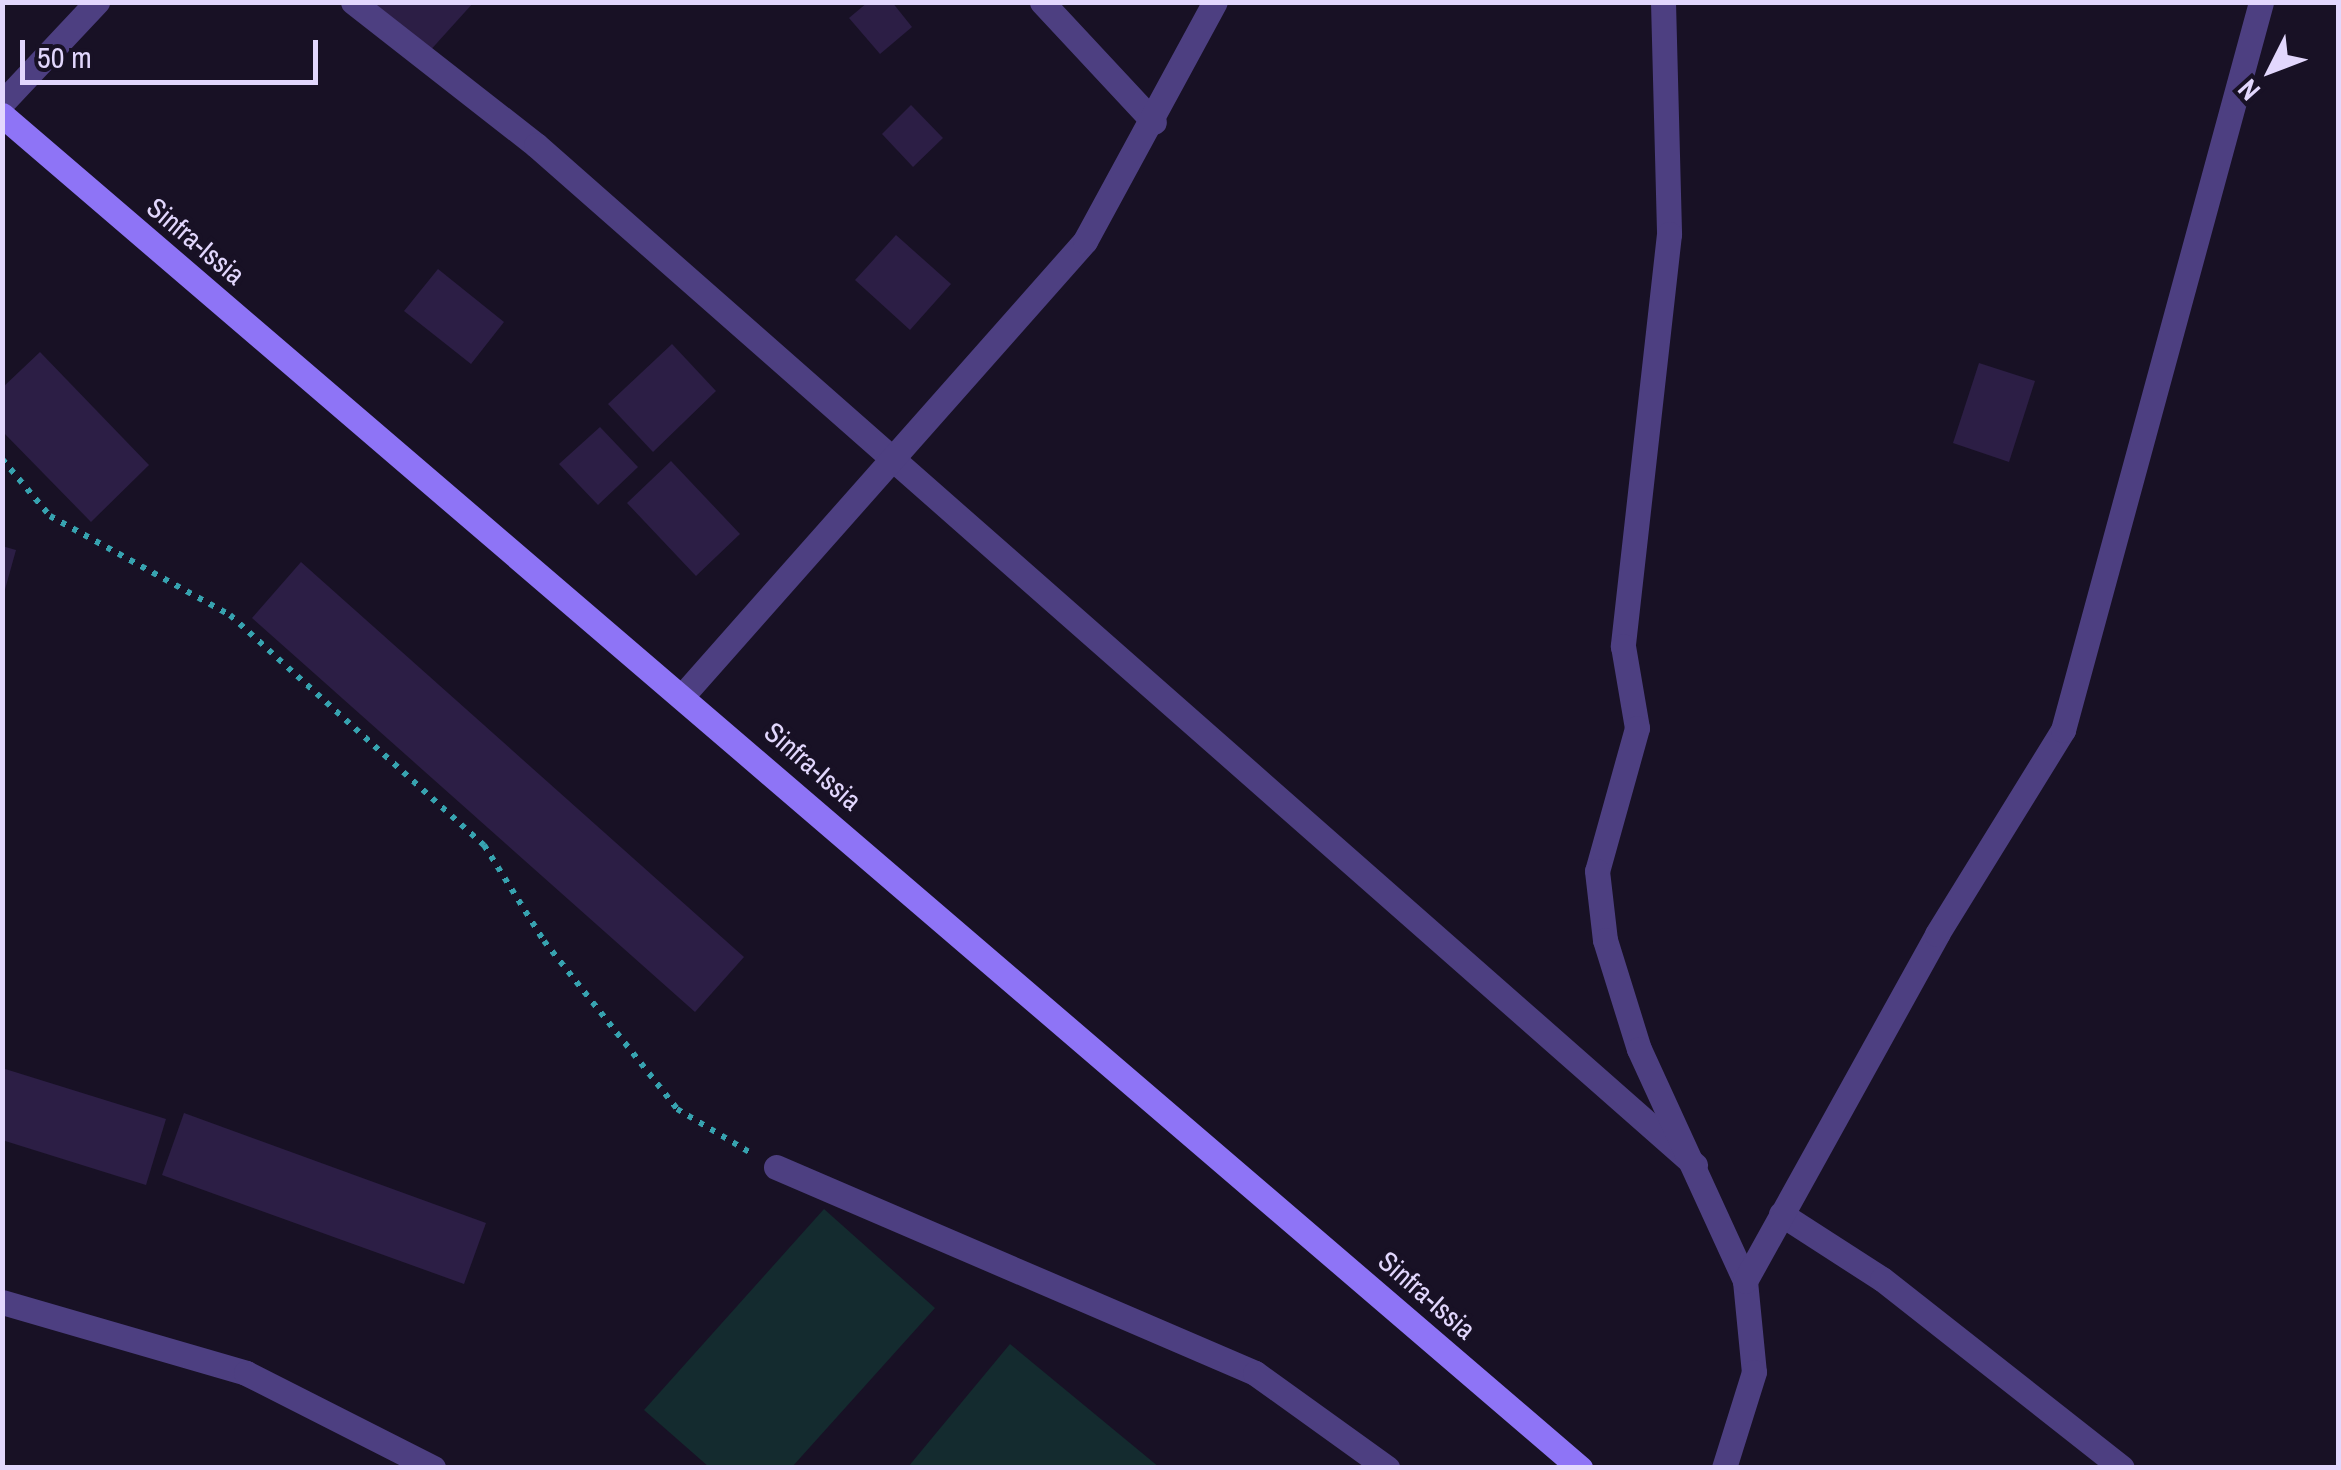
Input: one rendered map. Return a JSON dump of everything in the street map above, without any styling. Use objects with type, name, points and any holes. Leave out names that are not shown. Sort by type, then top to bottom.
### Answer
[{"type":"main road","name":"Sinfra-Issia","points":[[2,116],[684,694],[1580,1468]]},
{"type":"street","points":[[2,103],[97,2]]},
{"type":"street","points":[[353,2],[536,145],[1695,1165]]},
{"type":"street","points":[[1042,2],[1154,122]]},
{"type":"street","points":[[684,694],[1085,241],[1154,122],[1216,2]]},
{"type":"street","points":[[1663,2],[1668,234],[1623,646],[1637,728],[1598,871],[1620,996],[1745,1281],[1754,1372],[1724,1468]]},
{"type":"street","points":[[1745,1281],[2063,730],[2260,2]]},
{"type":"street","points":[[776,1168],[1255,1373],[1387,1468]]},
{"type":"street","points":[[1781,1214],[1882,1279],[2122,1468]]},
{"type":"street","points":[[2,1302],[246,1373],[420,1465]]},
{"type":"path","points":[[2,458],[50,516],[230,615],[484,844],[544,941],[677,1110],[776,1168]]},
{"type":"green space","points":[[824,1209],[935,1308],[792,1467],[709,1467],[644,1410]]},
{"type":"green space","points":[[1010,1344],[1159,1467],[908,1467]]},
{"type":"building","points":[[370,2],[474,2],[427,54]]},
{"type":"building","points":[[868,2],[892,2],[912,27],[880,54],[849,18]]},
{"type":"building","points":[[911,105],[943,138],[913,167],[882,134]]},
{"type":"building","points":[[896,235],[951,284],[910,330],[855,280]]},
{"type":"building","points":[[438,269],[504,322],[471,364],[404,311]]},
{"type":"building","points":[[672,344],[716,391],[653,452],[608,404]]},
{"type":"building","points":[[40,352],[149,465],[91,522],[2,431],[2,388]]},
{"type":"building","points":[[1979,363],[2035,381],[2009,462],[1953,443]]},
{"type":"building","points":[[600,427],[638,467],[598,505],[559,464]]},
{"type":"building","points":[[671,461],[740,534],[696,576],[627,503]]},
{"type":"building","points":[[2,546],[16,550],[4,593],[2,593]]},
{"type":"building","points":[[301,562],[744,957],[695,1012],[252,618]]},
{"type":"building","points":[[2,1068],[166,1119],[146,1185],[2,1140]]},
{"type":"building","points":[[184,1113],[486,1223],[464,1284],[162,1175]]}]
